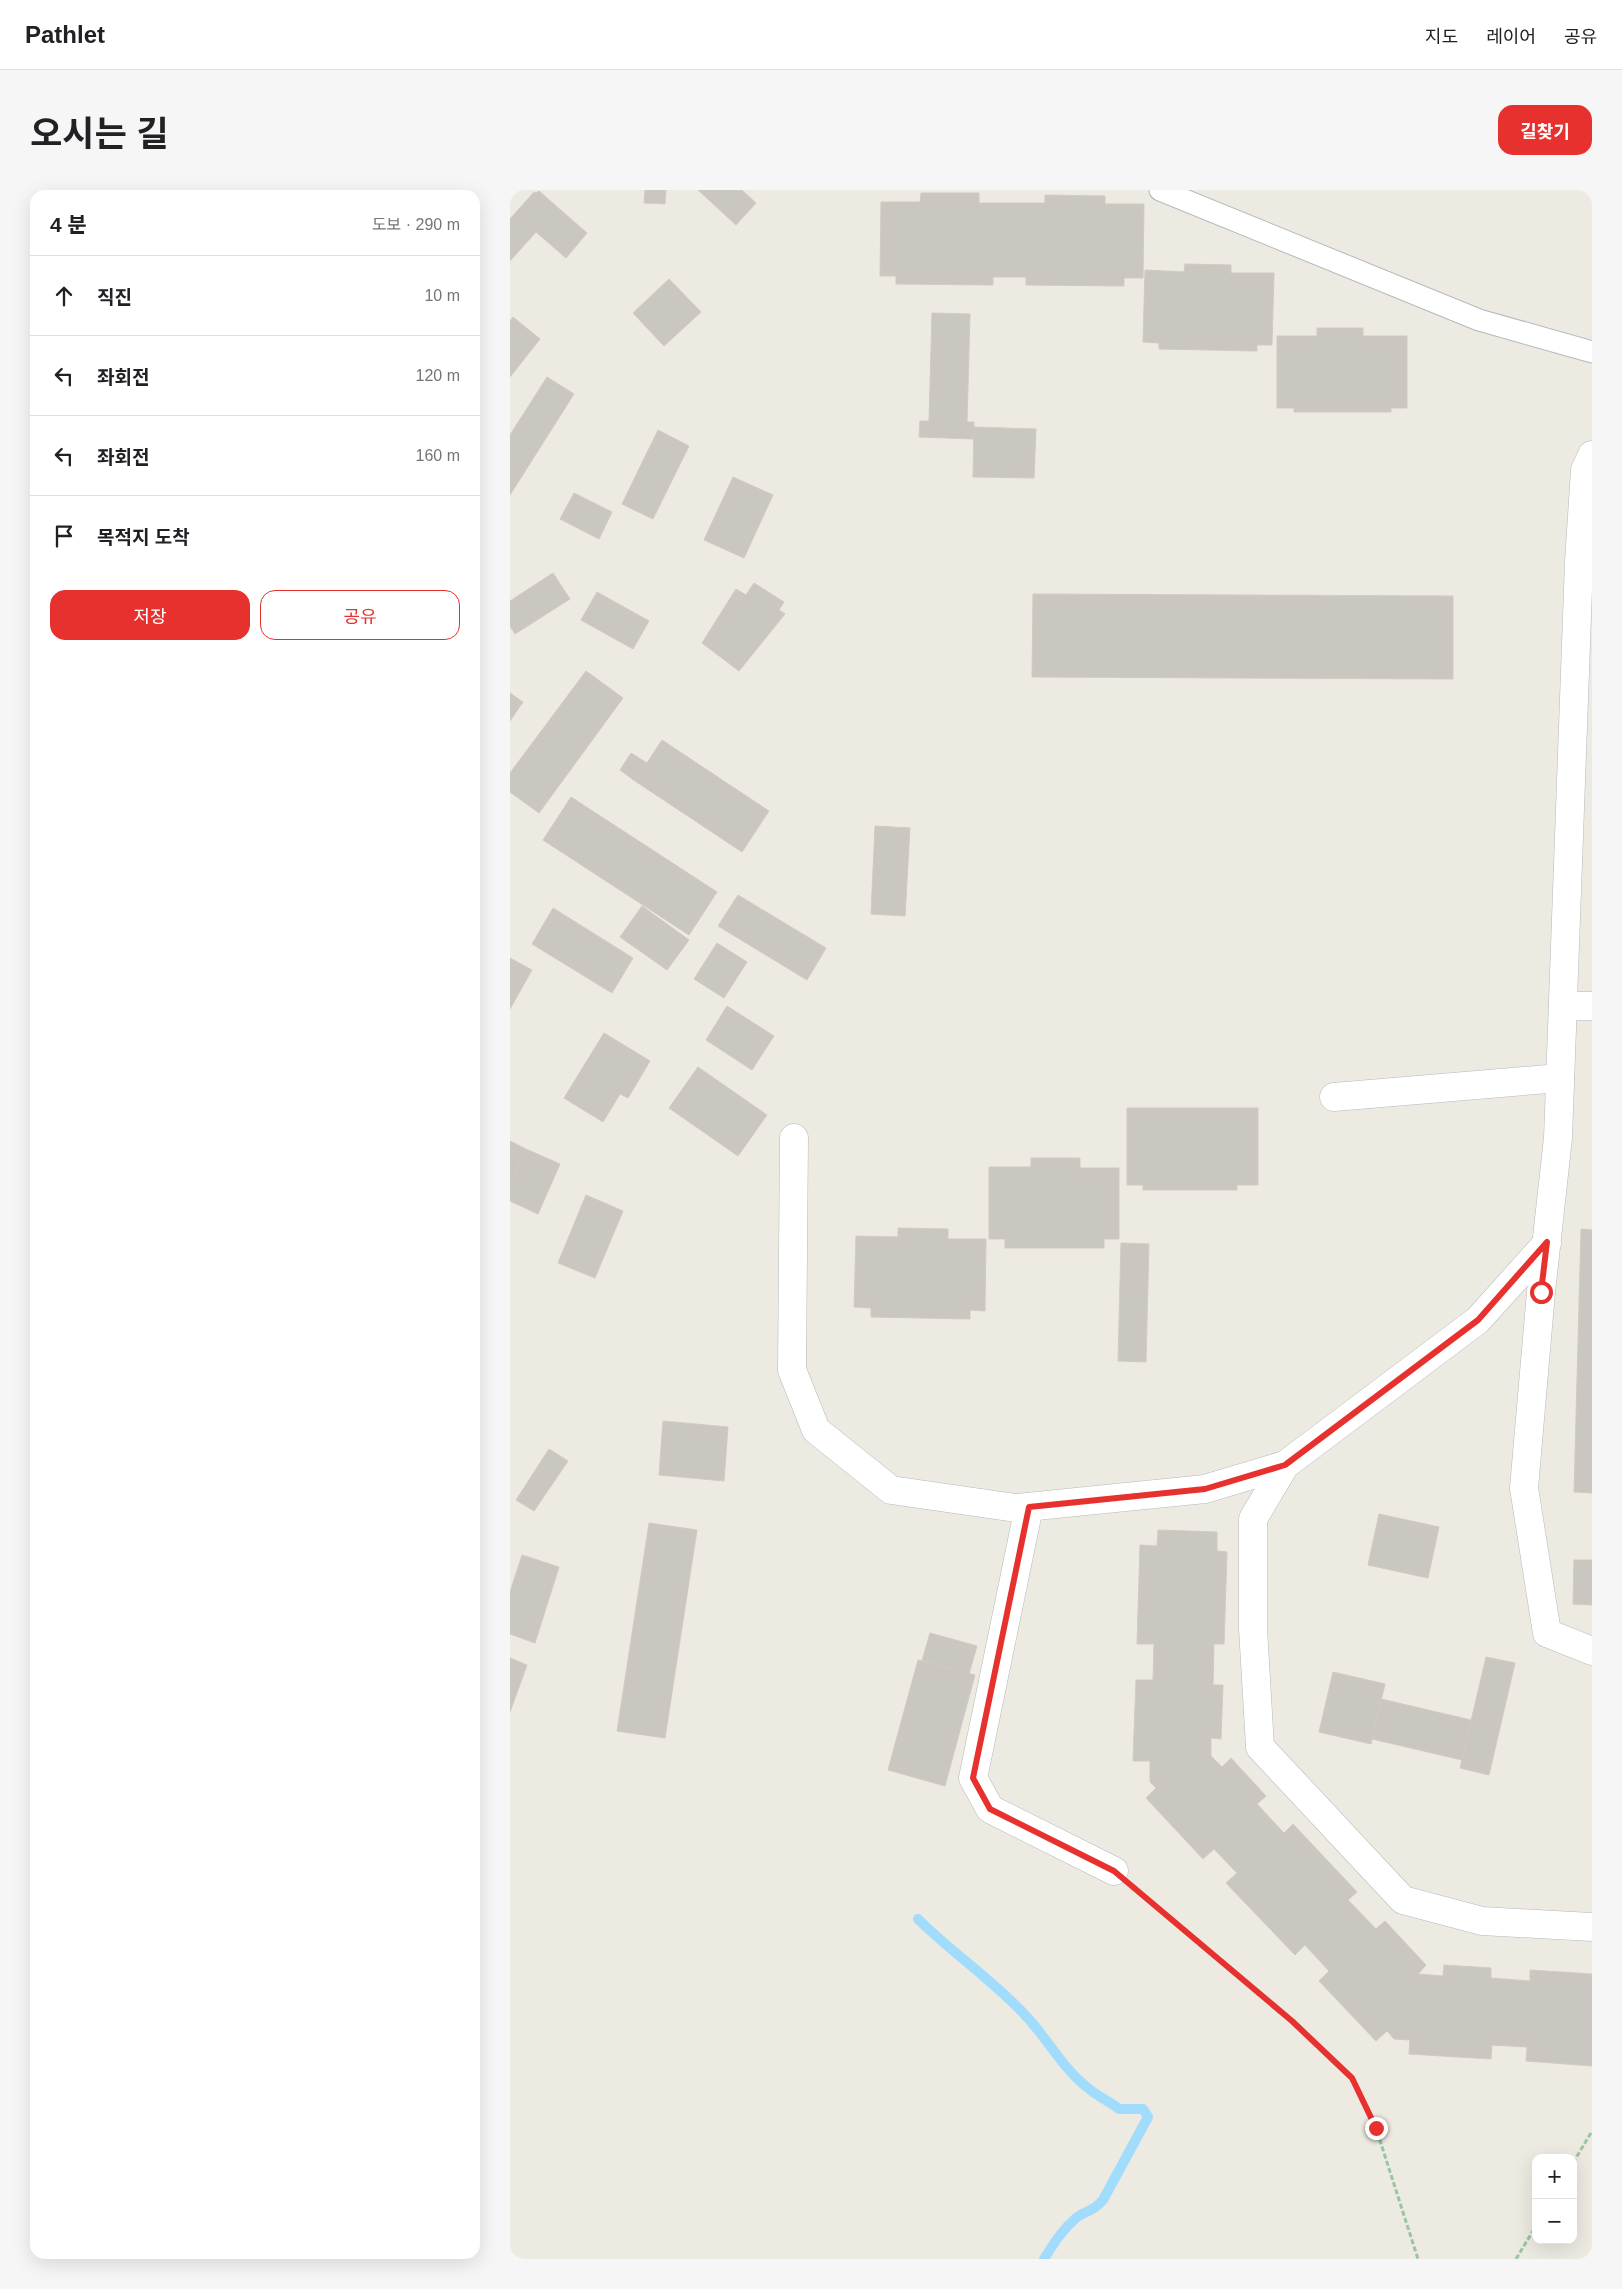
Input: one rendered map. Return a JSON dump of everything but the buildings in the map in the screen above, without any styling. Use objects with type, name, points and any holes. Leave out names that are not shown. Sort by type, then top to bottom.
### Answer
[{"type":"street","points":[[1592,455],[1585,470],[1579,562],[1558,1138],[1524,1488],[1547,1633],[1592,1651]]},
{"type":"street","points":[[1563,1006],[1592,1006]]},
{"type":"street","points":[[1334,1097],[1560,1078]]},
{"type":"street","points":[[794,1138],[792,1370],[816,1430],[892,1490],[1016,1508],[1205,1489],[1285,1465],[1478,1320],[1547,1242]]},
{"type":"street","points":[[1285,1465],[1253,1519],[1253,1628],[1260,1747],[1403,1900],[1482,1921],[1592,1928]]},
{"type":"street","points":[[1029,1507],[973,1778],[990,1809],[1114,1871]]},
{"type":"lane","points":[[1160,190],[1479,320],[1592,352]]},
{"type":"path","points":[[1114,1871],[1292,2021],[1352,2078],[1376,2128],[1418,2259]]},
{"type":"path","points":[[1577,2156],[1592,2131]]},
{"type":"path","points":[[1516,2259],[1532,2233]]},
{"type":"waterway","points":[[918,1919],[1013,2003],[1034,2025],[1063,2063],[1079,2080],[1119,2109],[1143,2109],[1148,2117],[1103,2200],[1096,2207],[1080,2215],[1071,2223],[1058,2237],[1044,2259]]},
{"type":"route","points":[[1376,2128],[1352,2078],[1292,2021],[1114,1871],[990,1809],[973,1778],[1029,1507],[1205,1489],[1285,1465],[1478,1320],[1547,1242],[1541,1292]]}]
